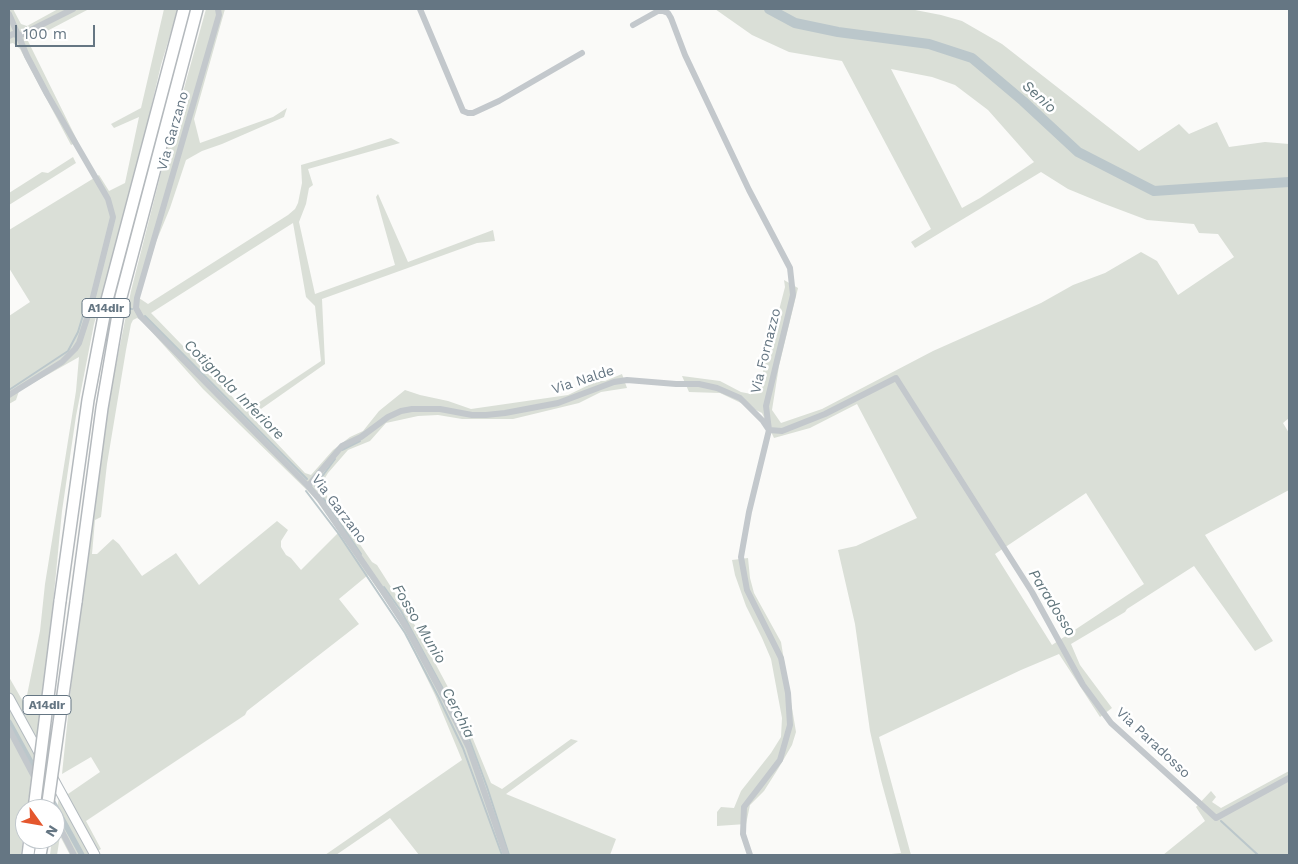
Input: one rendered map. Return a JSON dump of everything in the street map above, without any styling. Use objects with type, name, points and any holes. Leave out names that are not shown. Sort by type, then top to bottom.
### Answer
[{"type":"highway","name":"A14dir","points":[[35,799],[88,400],[107,300],[184,9]]},
{"type":"highway","name":"A14dir","points":[[50,799],[102,408],[121,297],[197,9]]},
{"type":"main road","points":[[9,698],[95,855]]},
{"type":"street","points":[[9,36],[13,34],[19,36],[73,9]]},
{"type":"street","name":"Via Garzano","points":[[218,9],[219,15],[137,298],[136,308],[141,316],[308,486],[320,500],[388,598],[441,690],[469,748],[506,855]]},
{"type":"street","points":[[420,9],[463,111],[468,113],[473,113],[499,101],[518,88],[582,53]]},
{"type":"street","name":"Via Fornazzo","points":[[633,25],[658,11],[668,13],[685,55],[790,268],[793,295],[766,406],[769,430],[749,512],[741,558],[747,590],[781,658],[788,693],[790,725],[780,760],[744,807],[743,834],[750,855]]},
{"type":"street","points":[[9,14],[47,94],[108,199],[113,217],[79,343],[62,362],[9,395]]},
{"type":"street","name":"Via Paradosso","points":[[769,430],[782,431],[825,414],[896,378],[1032,592],[1083,685],[1111,723],[1216,818],[1289,778]]},
{"type":"street","name":"Via Nalde","points":[[308,486],[320,474],[338,449],[361,437],[388,417],[401,412],[428,408],[472,415],[505,413],[558,402],[622,380],[699,384],[717,388],[740,398],[763,421],[769,430]]},
{"type":"street","points":[[9,729],[44,799]]},
{"type":"street","points":[[65,838],[74,855]]},
{"type":"shaded area","points":[[9,9],[13,9],[21,24],[27,26],[58,9],[89,9],[28,41],[78,142],[71,145],[20,49],[13,43],[9,44]]},
{"type":"shaded area","points":[[164,9],[178,9],[161,65],[136,172],[94,324],[76,416],[62,511],[50,635],[28,799],[15,799],[15,849],[22,849],[21,855],[9,855],[9,677],[25,705],[40,631],[45,584],[76,391],[79,357],[19,391],[16,400],[9,404],[9,316],[30,302],[9,268],[9,230],[99,175],[109,191],[125,183],[139,117],[114,128],[111,124],[141,108]]},
{"type":"shaded area","points":[[206,9],[225,9],[194,119],[200,143],[273,117],[287,108],[284,117],[202,151],[186,160],[156,242],[139,298],[148,304],[288,215],[295,209],[298,203],[302,183],[301,165],[391,138],[400,143],[308,169],[313,185],[309,188],[306,204],[299,222],[315,294],[395,265],[376,197],[378,194],[408,262],[493,230],[495,241],[477,243],[322,299],[325,364],[251,416],[305,473],[311,475],[333,450],[350,437],[363,431],[379,411],[405,390],[471,409],[568,395],[597,381],[605,381],[622,374],[627,388],[601,392],[579,403],[513,419],[462,419],[438,415],[418,416],[386,423],[370,441],[348,450],[328,473],[320,486],[372,562],[377,565],[412,620],[464,717],[491,783],[502,789],[571,739],[578,741],[506,794],[616,839],[610,855],[419,855],[390,818],[336,855],[325,855],[462,760],[435,695],[397,617],[368,575],[339,599],[359,624],[247,711],[245,715],[86,821],[101,849],[91,855],[70,855],[65,846],[65,799],[59,799],[61,785],[68,794],[100,772],[91,757],[62,774],[85,549],[97,458],[131,291],[164,161]],"holes":[[[293,223],[306,297],[315,306],[321,361],[246,411],[151,313]],[[137,318],[141,320],[203,389],[316,499],[339,532],[301,570],[281,547],[281,541],[288,530],[277,521],[199,585],[176,553],[142,576],[119,544],[113,539],[97,554],[92,554],[95,520],[101,517],[107,464],[131,324]]]},
{"type":"shaded area","points":[[715,9],[910,9],[941,15],[962,21],[1002,44],[1139,151],[1179,124],[1189,134],[1217,122],[1229,147],[1265,142],[1289,144],[1289,418],[1283,423],[1289,433],[1289,490],[1205,535],[1273,641],[1255,651],[1194,566],[1125,612],[1071,644],[1080,665],[1112,708],[1100,717],[1059,654],[879,737],[911,855],[882,855],[901,853],[870,731],[855,624],[838,550],[856,546],[917,518],[857,404],[810,428],[774,438],[762,413],[720,393],[689,392],[682,376],[720,381],[741,392],[751,394],[760,384],[785,287],[784,280],[798,288],[779,366],[772,410],[781,423],[822,409],[933,351],[1041,303],[1073,285],[1105,273],[1141,252],[1157,261],[1178,295],[1234,257],[1218,234],[1199,233],[1194,224],[1147,220],[1068,189],[1041,172],[915,248],[911,242],[931,229],[842,61],[789,52],[752,35]],"holes":[[[891,69],[932,77],[955,85],[988,110],[1034,162],[962,208]],[[1086,493],[1144,584],[1052,645],[995,554]]]},
{"type":"shaded area","points":[[73,157],[76,163],[9,205],[9,193],[42,172],[48,173]]},
{"type":"shaded area","points":[[748,558],[754,593],[781,642],[796,732],[792,745],[778,769],[764,791],[750,805],[746,824],[717,826],[717,812],[721,807],[734,808],[741,791],[781,737],[782,718],[771,659],[746,606],[732,560]]},
{"type":"shaded area","points":[[1289,771],[1289,855],[1163,855],[1205,821],[1196,807],[1211,791],[1216,797],[1212,802],[1221,808]]},
{"type":"shaded area","points":[[51,849],[58,849],[57,855],[50,855]]},
{"type":"waterway","name":"Senio","points":[[769,9],[795,23],[838,32],[929,44],[972,58],[1023,101],[1078,152],[1154,191],[1289,182]]},
{"type":"waterway","name":"Cotignola Inferiore","points":[[9,390],[68,351],[78,332],[87,302]]},
{"type":"waterway","name":"Cotignola Inferiore","points":[[125,308],[132,309]]},
{"type":"waterway","name":"Cotignola Inferiore","points":[[145,316],[307,479]]},
{"type":"waterway","name":"Fosso Munio","points":[[342,450],[360,441]]},
{"type":"waterway","name":"Fosso Munio","points":[[335,459],[315,486],[361,554]]},
{"type":"waterway","name":"Cerchia","points":[[306,491],[338,533],[405,633],[463,748],[502,855]]},
{"type":"waterway","name":"Fosso Munio","points":[[384,587],[401,611],[443,689]]},
{"type":"waterway","name":"Fosso Munio","points":[[450,702],[467,733],[509,855]]},
{"type":"waterway","points":[[9,722],[82,855]]},
{"type":"waterway","name":"Paradosso","points":[[1221,821],[1258,855]]}]
